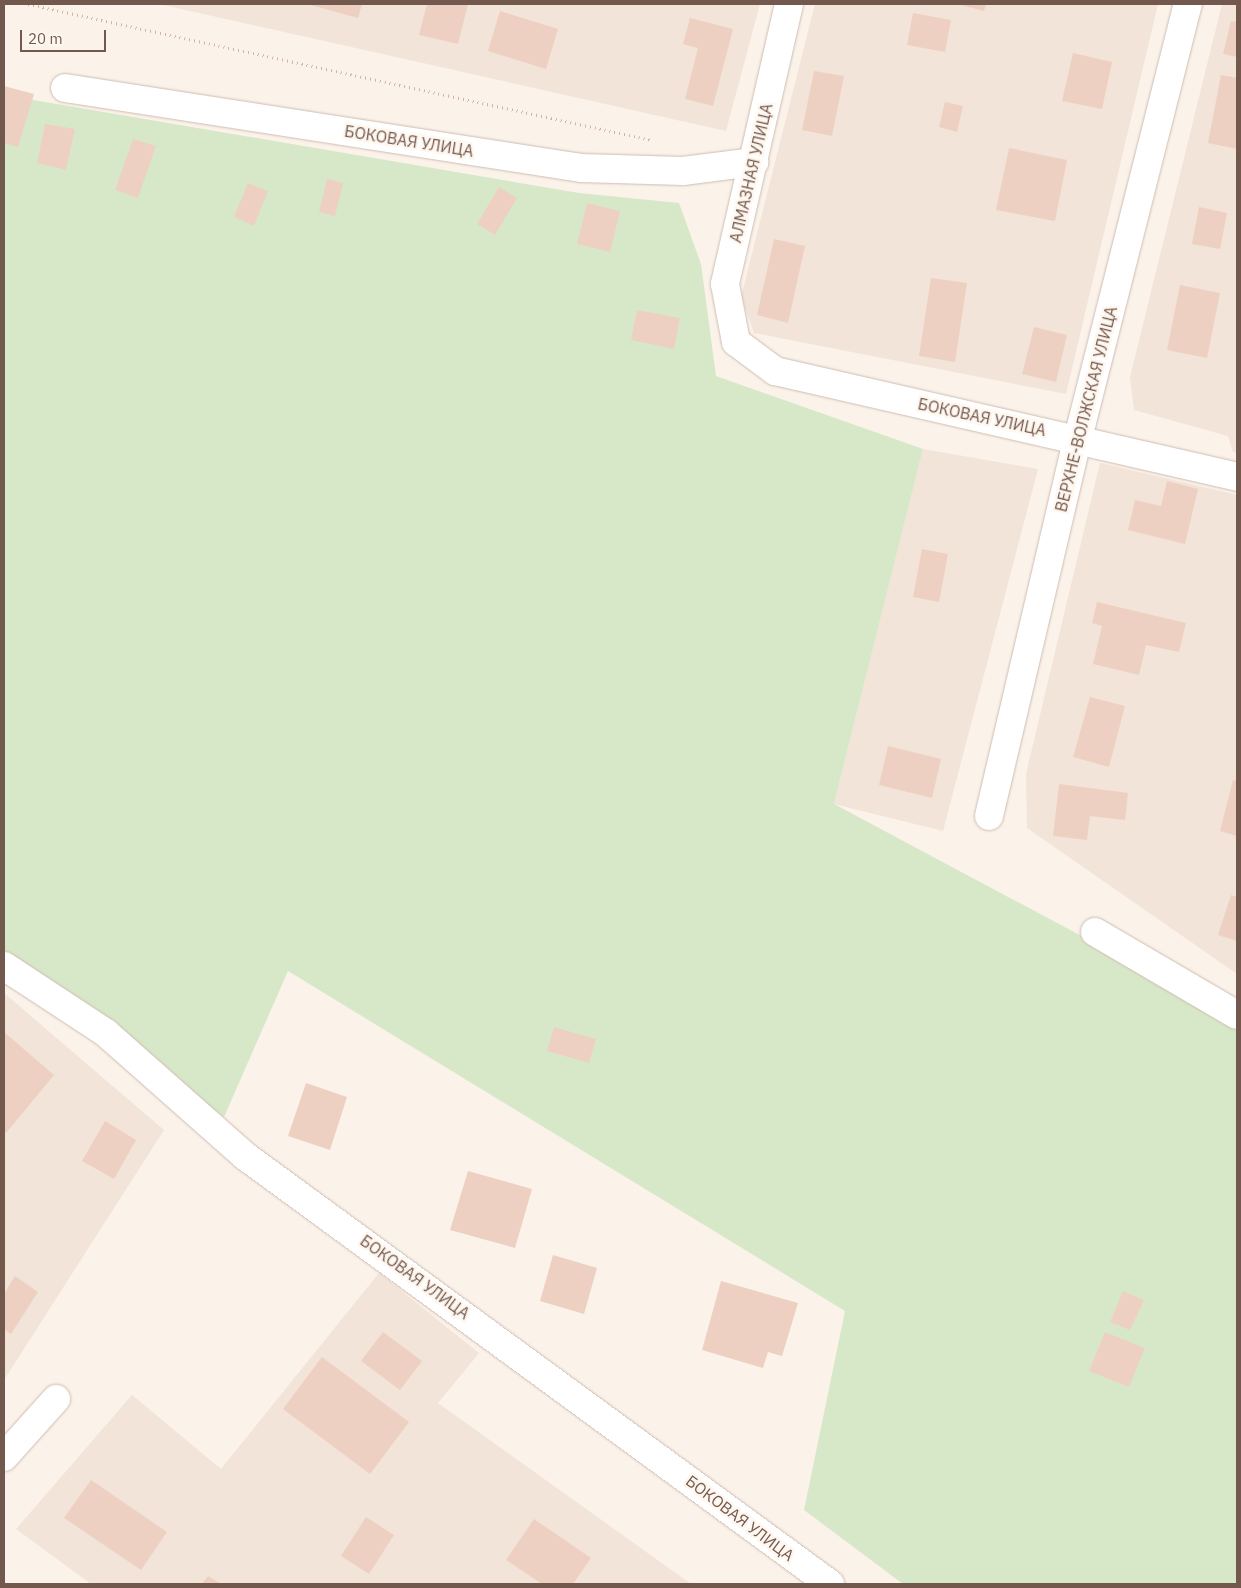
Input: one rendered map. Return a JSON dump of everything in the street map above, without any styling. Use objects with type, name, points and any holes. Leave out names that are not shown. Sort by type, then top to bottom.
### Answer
[{"type":"street","name":"АЛМАЗНАЯ УЛИЦА","points":[[736,342],[725,284],[789,4]]},
{"type":"street","name":"ВЕРХНЕ-ВОЛЖСКАЯ УЛИЦА","points":[[989,816],[1078,438],[1188,4]]},
{"type":"street","name":"БОКОВАЯ УЛИЦА","points":[[65,88],[581,168],[683,170],[754,162]]},
{"type":"street","name":"БОКОВАЯ УЛИЦА","points":[[736,342],[775,371],[1078,438],[1237,477]]},
{"type":"street","points":[[1095,932],[1237,1015]]},
{"type":"street","name":"БОКОВАЯ УЛИЦА","points":[[4,966],[106,1033],[244,1156],[830,1584]]},
{"type":"street","points":[[4,1457],[56,1399]]},
{"type":"path","points":[[28,4],[658,141]]},
{"type":"shaded area","points":[[159,4],[760,4],[726,131]]},
{"type":"shaded area","points":[[815,4],[1158,4],[1066,394],[754,333],[741,297]]},
{"type":"shaded area","points":[[1222,4],[1237,4],[1237,453],[1233,452],[1228,436],[1134,410],[1130,377]]},
{"type":"shaded area","points":[[923,449],[1038,469],[943,831],[834,804]]},
{"type":"shaded area","points":[[1100,463],[1237,495],[1237,974],[1027,828],[1026,774]]},
{"type":"shaded area","points":[[4,993],[164,1130],[4,1380]]},
{"type":"shaded area","points":[[379,1273],[479,1353],[438,1403],[691,1584],[91,1584],[16,1529],[132,1395],[221,1469]]},
{"type":"green space","points":[[4,95],[579,193],[679,203],[701,264],[716,376],[923,449],[834,804],[1237,1019],[1237,1584],[903,1584],[804,1510],[845,1311],[288,971],[224,1117],[4,950]]},
{"type":"building","points":[[307,4],[362,4],[358,18]]},
{"type":"building","points":[[427,4],[468,4],[458,44],[419,35]]},
{"type":"building","points":[[957,4],[986,4],[984,11]]},
{"type":"building","points":[[500,11],[558,29],[546,69],[488,51]]},
{"type":"building","points":[[913,13],[951,20],[945,52],[907,45]]},
{"type":"building","points":[[690,18],[733,29],[713,106],[685,99],[698,48],[683,44]]},
{"type":"building","points":[[1231,21],[1237,22],[1237,57],[1223,54]]},
{"type":"building","points":[[1073,53],[1112,62],[1102,109],[1062,101]]},
{"type":"building","points":[[814,71],[844,76],[832,136],[802,130]]},
{"type":"building","points":[[1221,75],[1237,78],[1237,149],[1208,143]]},
{"type":"building","points":[[4,86],[34,94],[18,147],[4,143]]},
{"type":"building","points":[[945,102],[963,106],[957,132],[939,127]]},
{"type":"building","points":[[45,124],[75,129],[66,170],[37,163]]},
{"type":"building","points":[[133,139],[156,146],[138,198],[115,190]]},
{"type":"building","points":[[1009,148],[1067,160],[1055,221],[996,210]]},
{"type":"building","points":[[327,179],[343,183],[335,216],[319,212]]},
{"type":"building","points":[[248,183],[268,191],[254,226],[234,217]]},
{"type":"building","points":[[499,187],[517,198],[495,235],[477,224]]},
{"type":"building","points":[[587,203],[620,211],[610,252],[577,244]]},
{"type":"building","points":[[1199,207],[1227,213],[1220,249],[1192,244]]},
{"type":"building","points":[[774,239],[805,246],[788,323],[757,315]]},
{"type":"building","points":[[931,278],[967,283],[955,362],[919,356]]},
{"type":"building","points":[[1180,285],[1220,293],[1207,358],[1167,350]]},
{"type":"building","points":[[637,310],[680,318],[674,349],[631,340]]},
{"type":"building","points":[[1034,327],[1067,335],[1056,382],[1022,374]]},
{"type":"building","points":[[1167,481],[1198,489],[1185,544],[1128,530],[1135,500],[1161,506]]},
{"type":"building","points":[[922,549],[948,554],[939,602],[913,597]]},
{"type":"building","points":[[1097,602],[1186,623],[1179,652],[1146,645],[1139,675],[1093,664],[1102,626],[1092,623]]},
{"type":"building","points":[[1090,697],[1125,706],[1109,767],[1073,757]]},
{"type":"building","points":[[888,746],[941,759],[932,798],[879,785]]},
{"type":"building","points":[[1233,780],[1237,781],[1237,836],[1220,831]]},
{"type":"building","points":[[1059,784],[1128,793],[1125,820],[1090,816],[1087,840],[1053,836]]},
{"type":"building","points":[[1231,895],[1237,897],[1237,941],[1218,935]]},
{"type":"building","points":[[554,1027],[596,1039],[589,1063],[547,1051]]},
{"type":"building","points":[[4,1032],[54,1075],[6,1133],[4,1131]]},
{"type":"building","points":[[306,1083],[347,1097],[330,1150],[288,1136]]},
{"type":"building","points":[[105,1121],[136,1140],[114,1179],[82,1161]]},
{"type":"building","points":[[468,1171],[532,1189],[515,1248],[450,1230]]},
{"type":"building","points":[[553,1255],[597,1268],[584,1314],[540,1301]]},
{"type":"building","points":[[15,1276],[38,1292],[11,1334],[4,1329],[4,1294]]},
{"type":"building","points":[[721,1281],[798,1303],[782,1356],[768,1352],[763,1368],[702,1350]]},
{"type":"building","points":[[1123,1291],[1144,1300],[1130,1330],[1110,1322]]},
{"type":"building","points":[[383,1332],[422,1361],[400,1390],[361,1361]]},
{"type":"building","points":[[1105,1332],[1145,1348],[1129,1387],[1089,1371]]},
{"type":"building","points":[[322,1357],[409,1422],[370,1474],[283,1409]]},
{"type":"building","points":[[91,1480],[167,1532],[141,1570],[64,1518]]},
{"type":"building","points":[[366,1517],[394,1535],[369,1574],[341,1556]]},
{"type":"building","points":[[534,1519],[591,1558],[573,1584],[542,1584],[506,1560]]},
{"type":"building","points":[[208,1576],[221,1584],[202,1584]]}]
